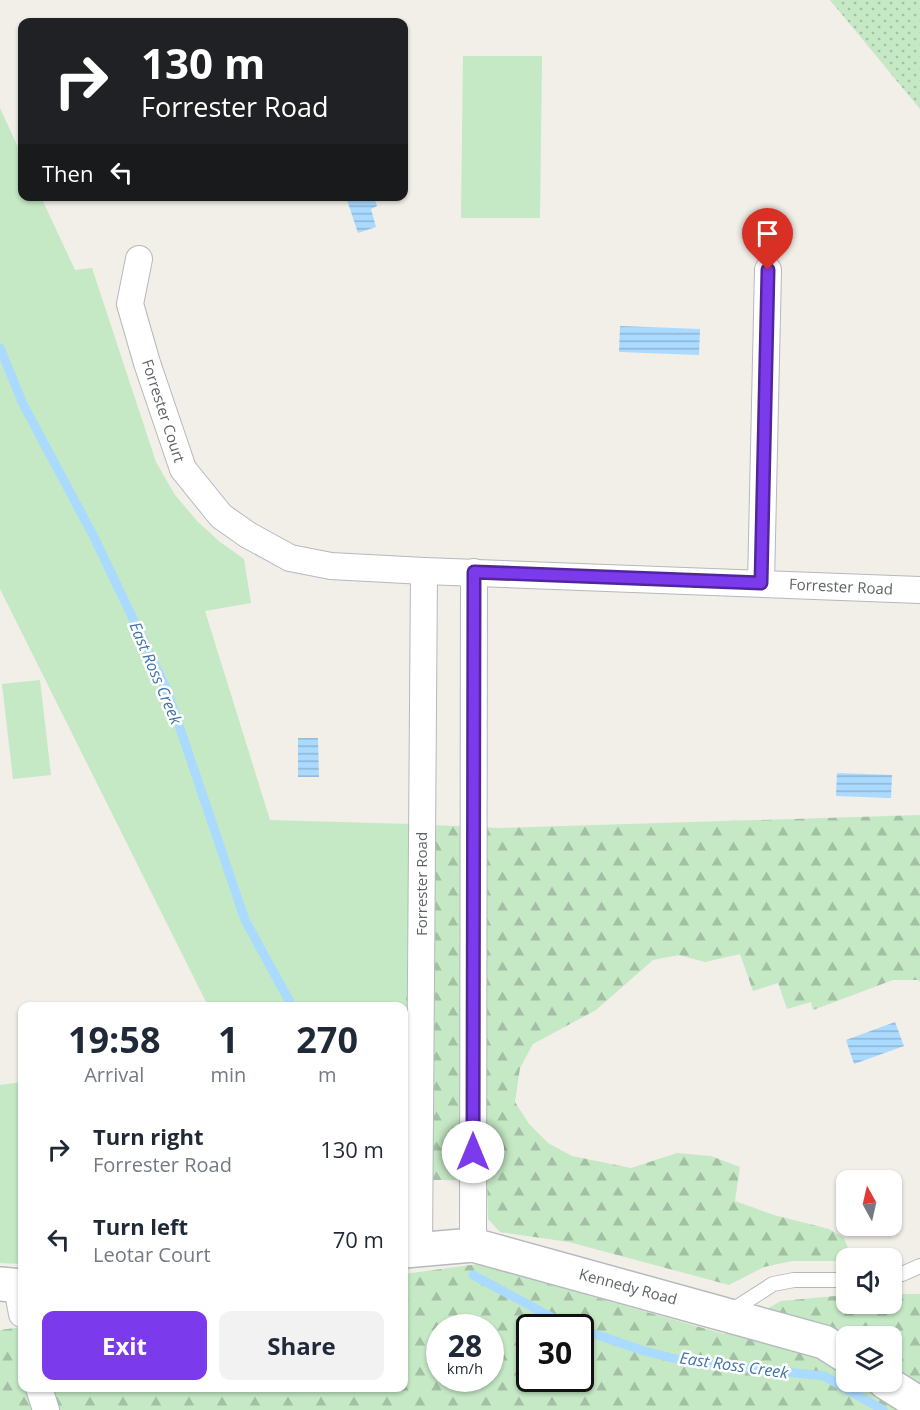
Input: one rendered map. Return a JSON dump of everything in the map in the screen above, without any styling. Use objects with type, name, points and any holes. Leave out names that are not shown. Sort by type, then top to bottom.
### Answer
[{"type":"street","name":"Forrester Court","points":[[139,259],[130,304],[147,363],[183,469],[221,516],[248,536],[290,558],[331,566],[424,571]]},
{"type":"street","points":[[761,583],[768,270]]},
{"type":"street","name":"Forrester Road","points":[[411,1250],[424,571],[920,590]]},
{"type":"street","points":[[473,1245],[474,572]]},
{"type":"street","name":"Kennedy Road","points":[[411,1250],[473,1245],[824,1342],[836,1350]]},
{"type":"street","points":[[40,1392],[46,1410]]},
{"type":"street","points":[[901,1392],[920,1404]]},
{"type":"lane","points":[[902,1274],[920,1266]]},
{"type":"lane","points":[[726,1314],[773,1284],[795,1280],[836,1280]]},
{"type":"green space","points":[[830,0],[920,0],[920,109]]},
{"type":"green space","points":[[463,56],[542,56],[540,218],[461,218]]},
{"type":"green space","points":[[0,108],[18,147],[18,201],[43,201],[75,270],[92,268],[156,462],[175,495],[198,522],[244,559],[251,603],[205,611],[270,820],[411,824],[406,1002],[206,1002],[0,589]]},
{"type":"green space","points":[[40,680],[51,775],[13,779],[2,684]]},
{"type":"green space","points":[[920,815],[920,982],[918,980],[893,980],[813,1010],[811,1002],[787,1009],[778,983],[753,991],[740,954],[705,962],[679,955],[653,960],[596,1010],[533,1044],[520,1068],[515,1102],[529,1124],[548,1143],[572,1156],[631,1168],[677,1153],[711,1156],[740,1167],[735,1201],[774,1215],[829,1229],[836,1233],[836,1236],[844,1238],[848,1248],[836,1248],[836,1261],[792,1261],[764,1267],[729,1285],[569,1242],[500,1232],[488,1219],[487,1180],[408,1180],[408,1002],[396,1002],[405,967],[424,923],[432,825],[500,828]]},
{"type":"green space","points":[[18,1083],[18,1264],[0,1263],[0,1085]]},
{"type":"green space","points":[[478,1264],[724,1334],[781,1301],[836,1296],[836,1314],[902,1314],[902,1294],[920,1294],[920,1410],[0,1410],[0,1330],[18,1328],[18,1392],[408,1392],[408,1273]]},
{"type":"water","points":[[347,201],[375,201],[377,206],[371,209],[376,227],[358,233]]},
{"type":"water","points":[[620,326],[700,329],[699,355],[619,352]]},
{"type":"water","points":[[298,738],[318,738],[319,777],[298,777]]},
{"type":"water","points":[[837,773],[892,775],[891,798],[836,796]]},
{"type":"water","points":[[895,1022],[904,1046],[854,1064],[846,1040]]},
{"type":"waterway","name":"East Ross Creek","points":[[0,348],[23,404],[94,537],[167,690],[245,920],[290,1002]]},
{"type":"waterway","name":"East Ross Creek","points":[[473,1275],[546,1314]]},
{"type":"waterway","name":"East Ross Creek","points":[[594,1334],[644,1351],[689,1362],[824,1376],[883,1410]]},
{"type":"route","points":[[473,1152],[474,572],[761,583],[768,270]]}]
